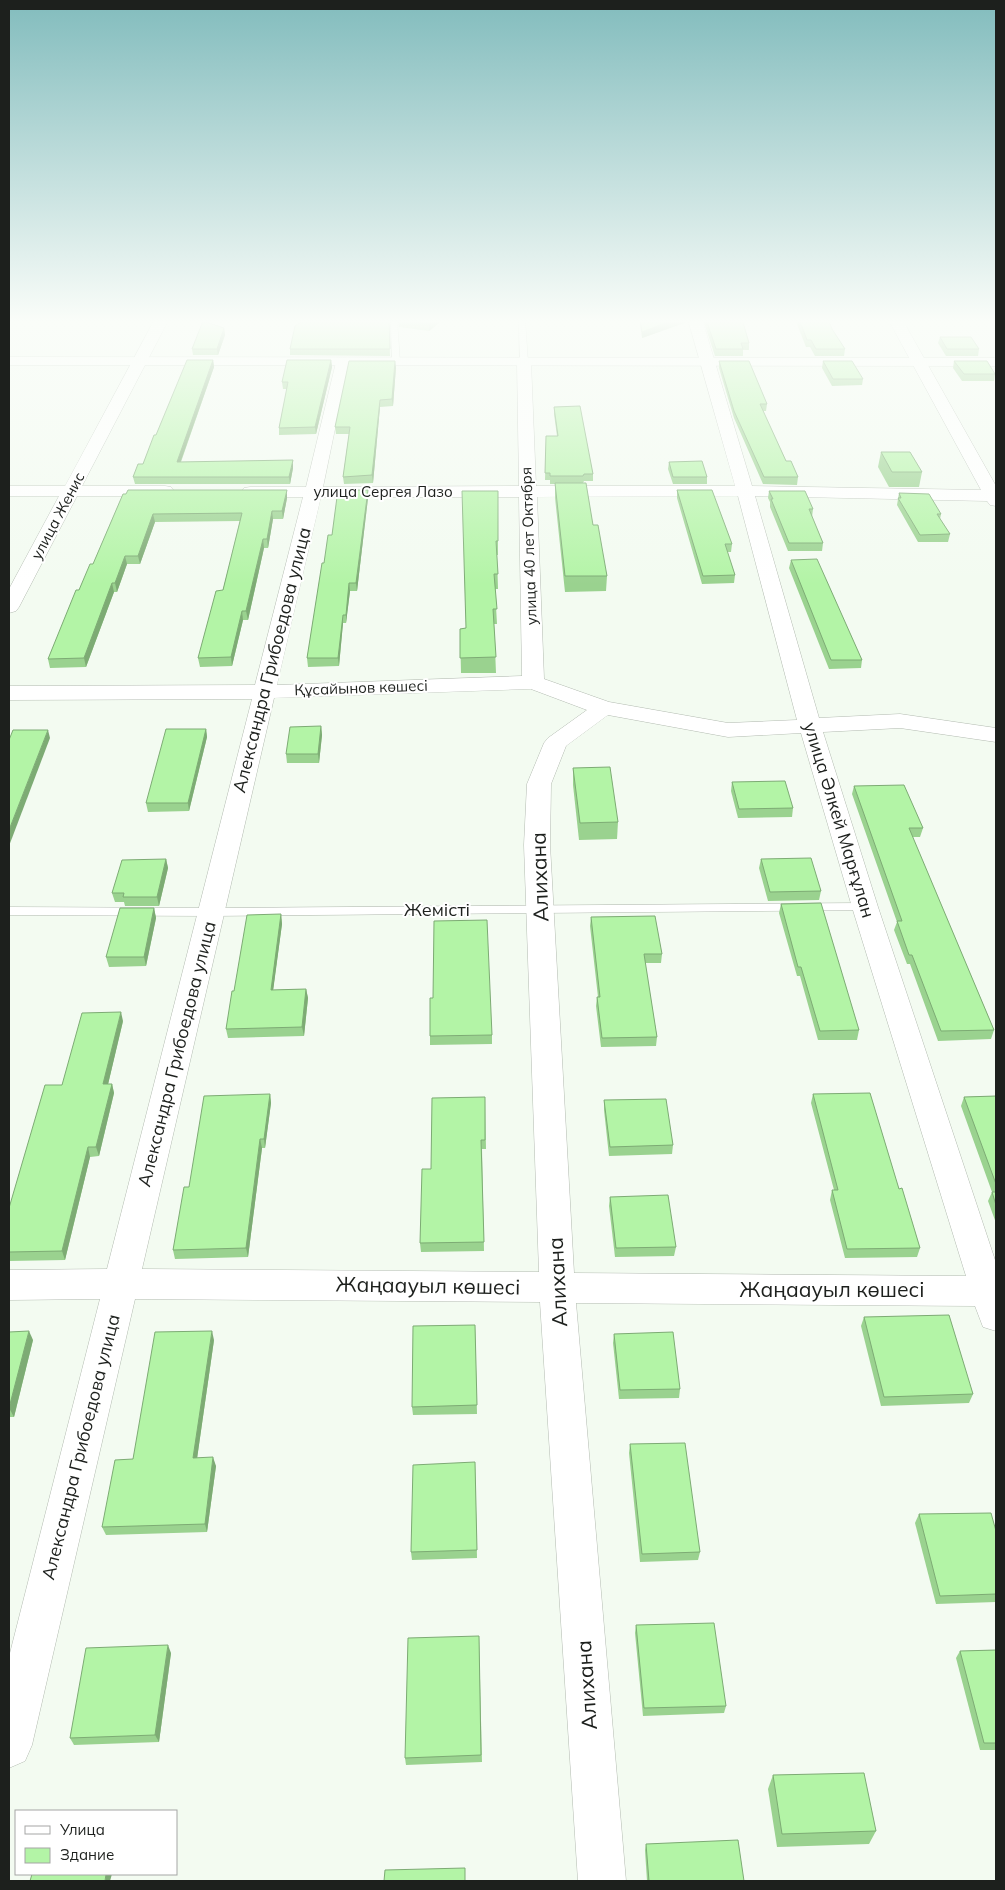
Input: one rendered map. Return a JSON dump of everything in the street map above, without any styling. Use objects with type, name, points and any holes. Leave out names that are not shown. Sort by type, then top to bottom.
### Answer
[{"type":"street","name":"улица Женис","points":[[9,607],[116,407]]},
{"type":"street","name":"Александра Грибоедова улица","points":[[9,1745],[212,912],[332,407]]},
{"type":"street","name":"улица 40 лет Октября","points":[[525,407],[533,682]]},
{"type":"street","name":"улица Әлкей Марғұлан","points":[[720,407],[810,725],[866,907],[994,1300]]},
{"type":"street","points":[[945,407],[995,498]]},
{"type":"street","points":[[9,491],[178,492]]},
{"type":"street","name":"улица Сергея Лазо","points":[[236,492],[745,491],[995,498]]},
{"type":"street","points":[[533,682],[604,708],[728,730],[900,721],[996,735]]},
{"type":"street","name":"Құсайынов көшесі","points":[[9,693],[265,692],[533,682]]},
{"type":"street","name":"Алихана","points":[[602,1881],[557,1288],[537,845],[539,784],[556,743],[604,708]]},
{"type":"street","name":"Жаңаауыл көшесі","points":[[9,1285],[121,1284],[557,1288],[994,1300]]},
{"type":"lane","name":"Жемісті","points":[[9,911],[212,912],[866,907]]},
{"type":"building","points":[[167,407],[196,407],[177,462],[293,460],[289,477],[133,477],[138,464],[143,464],[154,435],[156,435]]},
{"type":"building","points":[[283,407],[320,407],[315,427],[279,428]]},
{"type":"building","points":[[339,407],[379,407],[372,475],[343,477],[350,427],[335,427]]},
{"type":"building","points":[[554,407],[580,407],[593,474],[584,474],[583,476],[550,476],[550,473],[545,473],[546,436],[558,436]]},
{"type":"building","points":[[733,407],[761,407],[786,461],[791,461],[798,477],[764,477]]},
{"type":"building","points":[[881,452],[910,452],[922,472],[892,472]]},
{"type":"building","points":[[702,461],[707,477],[673,477],[669,462]]},
{"type":"building","points":[[555,483],[586,483],[593,525],[598,525],[607,576],[565,576]]},
{"type":"building","points":[[128,490],[287,490],[282,511],[272,511],[267,539],[263,539],[246,611],[242,611],[231,657],[198,658],[216,591],[223,590],[242,513],[153,514],[138,556],[125,556],[115,583],[112,583],[84,658],[48,659],[76,590],[79,590],[90,564],[93,564],[123,494],[126,494]]},
{"type":"building","points":[[341,490],[368,490],[356,583],[349,583],[346,615],[343,615],[338,658],[307,658],[322,563],[324,563],[328,535],[332,535],[337,497],[340,497]]},
{"type":"building","points":[[677,490],[712,490],[732,544],[725,544],[735,575],[703,576]]},
{"type":"building","points":[[462,491],[498,491],[498,541],[496,541],[498,574],[494,574],[497,609],[493,609],[496,657],[460,658],[460,629],[466,628]]},
{"type":"building","points":[[769,491],[805,491],[813,509],[809,509],[823,543],[789,543]]},
{"type":"building","points":[[899,493],[929,494],[941,514],[937,514],[950,534],[920,535],[898,498],[901,498]]},
{"type":"building","points":[[817,559],[862,660],[831,660],[791,560]]},
{"type":"building","points":[[321,726],[318,754],[286,754],[290,727]]},
{"type":"building","points":[[166,729],[206,729],[188,803],[146,803]]},
{"type":"building","points":[[13,730],[48,730],[9,830],[9,740]]},
{"type":"building","points":[[610,767],[618,822],[580,823],[573,768]]},
{"type":"building","points":[[785,781],[793,808],[739,809],[732,782]]},
{"type":"building","points":[[904,785],[923,828],[909,828],[994,1030],[941,1031],[912,955],[909,955],[897,921],[902,921],[854,786]]},
{"type":"building","points":[[811,858],[821,891],[770,892],[761,859]]},
{"type":"building","points":[[166,859],[157,897],[123,897],[124,893],[112,893],[122,860]]},
{"type":"building","points":[[821,903],[859,1030],[820,1031],[801,967],[798,967],[781,904]]},
{"type":"building","points":[[120,908],[154,908],[144,957],[106,957]]},
{"type":"building","points":[[281,914],[271,990],[306,989],[302,1027],[226,1029],[247,915]]},
{"type":"building","points":[[655,916],[662,954],[644,954],[657,1037],[602,1038],[597,997],[600,997],[591,917]]},
{"type":"building","points":[[487,920],[492,1035],[430,1036],[430,998],[433,998],[434,921]]},
{"type":"building","points":[[121,1012],[103,1084],[112,1084],[96,1147],[88,1147],[62,1251],[9,1252],[9,1208],[45,1085],[62,1085],[82,1013]]},
{"type":"building","points":[[870,1093],[899,1189],[902,1188],[920,1248],[847,1249],[832,1190],[838,1190],[813,1094]]},
{"type":"building","points":[[270,1094],[264,1139],[260,1139],[246,1248],[173,1250],[184,1187],[189,1187],[204,1096]]},
{"type":"building","points":[[996,1096],[996,1184],[964,1097]]},
{"type":"building","points":[[485,1097],[485,1140],[481,1140],[484,1242],[420,1243],[422,1169],[431,1169],[432,1098]]},
{"type":"building","points":[[666,1099],[673,1145],[610,1147],[604,1100]]},
{"type":"building","points":[[992,1192],[996,1192],[996,1205]]},
{"type":"building","points":[[668,1195],[676,1247],[616,1248],[610,1197]]},
{"type":"building","points":[[949,1315],[973,1394],[884,1397],[864,1317]]},
{"type":"building","points":[[475,1325],[477,1405],[412,1407],[413,1326]]},
{"type":"building","points":[[29,1331],[9,1408],[9,1332]]},
{"type":"building","points":[[212,1331],[193,1458],[213,1457],[205,1524],[102,1527],[115,1460],[133,1459],[155,1332]]},
{"type":"building","points":[[673,1332],[680,1389],[620,1390],[614,1334]]},
{"type":"building","points":[[685,1443],[700,1552],[642,1554],[630,1444]]},
{"type":"building","points":[[475,1462],[477,1550],[411,1552],[413,1465]]},
{"type":"building","points":[[991,1513],[996,1531],[996,1594],[940,1596],[919,1514]]},
{"type":"building","points":[[714,1623],[726,1706],[644,1708],[636,1625]]},
{"type":"building","points":[[479,1636],[481,1755],[405,1758],[408,1638]]},
{"type":"building","points":[[168,1645],[155,1735],[70,1738],[86,1648]]},
{"type":"building","points":[[996,1650],[996,1743],[984,1743],[960,1651]]},
{"type":"building","points":[[864,1773],[876,1831],[782,1834],[773,1775]]},
{"type":"building","points":[[738,1840],[744,1881],[649,1881],[646,1844]]},
{"type":"building","points":[[465,1868],[465,1881],[384,1881],[385,1870]]},
{"type":"building","points":[[32,1875],[106,1875],[105,1881],[30,1881]]}]
